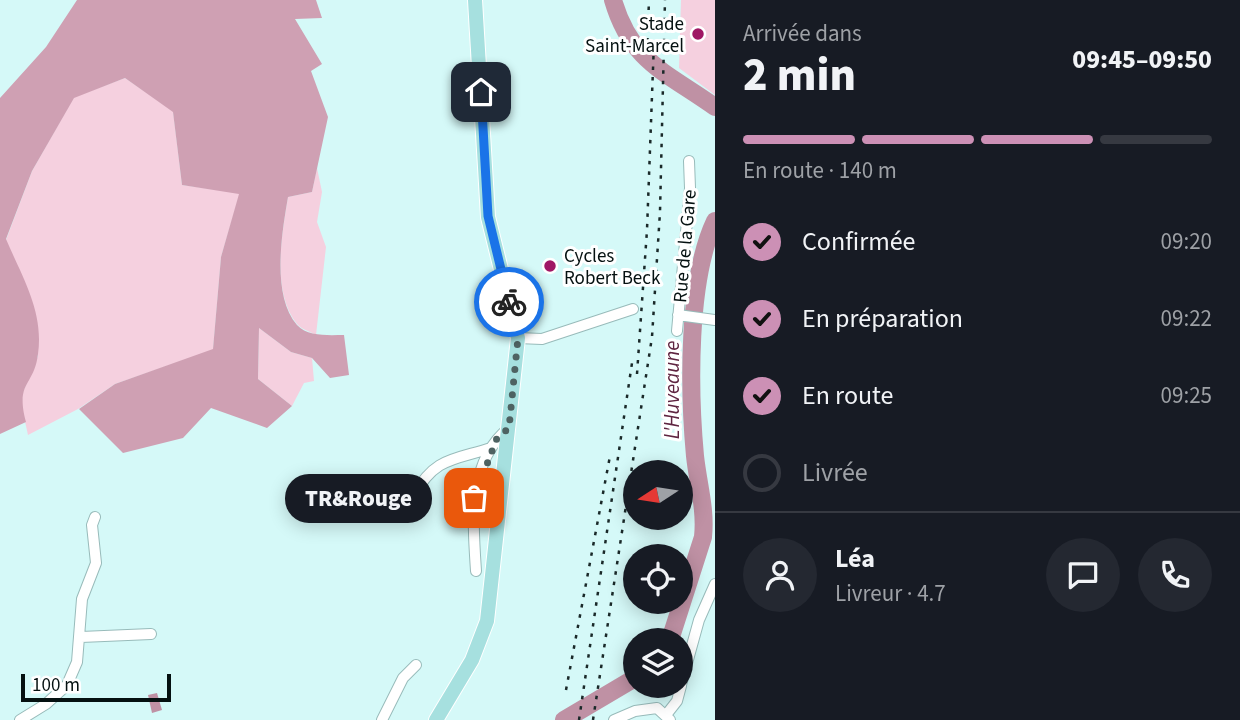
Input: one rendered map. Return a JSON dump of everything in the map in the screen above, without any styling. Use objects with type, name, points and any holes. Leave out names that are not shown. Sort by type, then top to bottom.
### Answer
[{"type":"main road","points":[[470,0],[477,37]]},
{"type":"main road","points":[[436,720],[472,660],[487,621],[518,338],[488,216],[475,0]]},
{"type":"street","name":"Rue de la Gare","points":[[677,331],[681,315],[690,188],[689,161]]},
{"type":"street","points":[[518,338],[544,338],[633,309]]},
{"type":"street","points":[[681,315],[715,320]]},
{"type":"street","points":[[477,571],[474,502],[491,448],[497,438],[509,428]]},
{"type":"street","points":[[382,494],[397,498],[414,495],[426,475],[436,466],[456,457],[491,448]]},
{"type":"street","points":[[20,720],[46,704],[67,685],[77,662],[82,599],[96,564],[92,525],[95,517]]},
{"type":"street","points":[[693,642],[699,620],[715,584]]},
{"type":"street","points":[[80,637],[151,634]]},
{"type":"street","points":[[382,720],[403,678],[416,665]]},
{"type":"street","points":[[614,720],[657,708],[668,718],[678,698]]},
{"type":"shaded area","points":[[77,0],[316,0],[322,18],[295,19],[322,64],[311,71],[328,117],[312,192],[288,197],[281,245],[281,281],[289,312],[297,325],[307,332],[344,335],[349,375],[330,378],[312,358],[291,352],[259,328],[258,379],[292,406],[267,428],[211,408],[183,438],[123,453],[79,409],[115,384],[213,349],[221,257],[239,194],[182,185],[173,112],[125,78],[74,98],[32,171],[6,239],[35,309],[39,338],[36,365],[24,391],[23,409],[26,422],[0,434],[0,98],[46,47]]},
{"type":"shaded area","name":"Stade Saint-Marcel","points":[[681,0],[715,0],[715,95],[679,68]]},
{"type":"shaded area","points":[[125,78],[173,111],[182,185],[240,193],[221,257],[213,350],[115,384],[78,409],[28,435],[20,399],[38,356],[6,240],[32,171],[74,97]]},
{"type":"shaded area","points":[[317,168],[322,192],[317,222],[326,247],[316,335],[299,326],[289,311],[281,280],[281,262],[288,197],[312,192]]},
{"type":"shaded area","points":[[259,328],[291,352],[312,358],[314,381],[304,383],[292,406],[258,379]]},
{"type":"shaded area","points":[[157,693],[162,710],[152,713],[148,695]]},
{"type":"waterway","name":"L'Huveaune","points":[[613,0],[621,21],[640,52],[652,64],[715,107]]},
{"type":"waterway","name":"L'Huveaune","points":[[674,628],[703,537],[703,506],[693,430],[692,336],[699,273],[715,221]]},
{"type":"waterway","name":"L'Huveaune","points":[[564,720],[623,685]]},
{"type":"railway","points":[[647,52],[649,0]]},
{"type":"railway","points":[[593,720],[652,337],[660,212],[665,0]]},
{"type":"railway","points":[[637,374],[647,230],[654,42]]},
{"type":"railway","points":[[579,720],[632,363]]},
{"type":"railway","points":[[566,690],[610,456]]},
{"type":"way so far","points":[[474,498],[491,448],[497,438],[509,428],[518,338],[509,302]]},
{"type":"place","name":"Stade Saint-Marcel","points":[[698,34]]},
{"type":"place","name":"Cycles Robert Beck","points":[[550,266]]},
{"type":"place","name":"TR&Rouge","points":[[474,498]]},
{"type":"route","points":[[481,92],[488,216],[509,302]]}]
